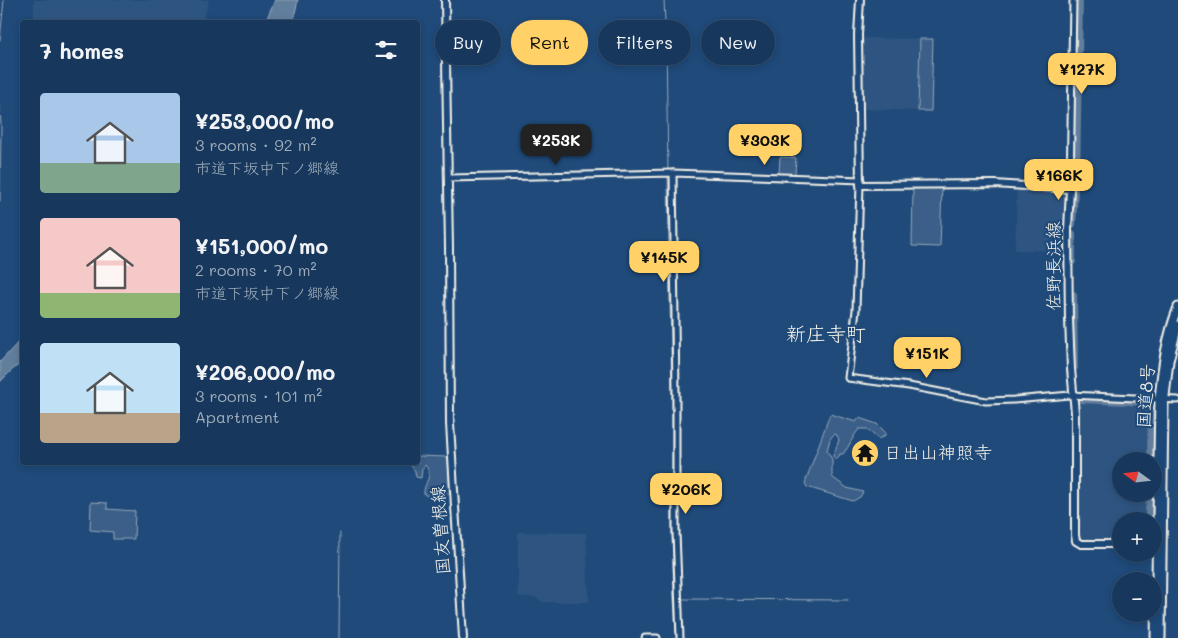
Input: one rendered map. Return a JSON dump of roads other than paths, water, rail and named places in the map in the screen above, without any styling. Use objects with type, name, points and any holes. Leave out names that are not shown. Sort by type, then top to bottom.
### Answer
[{"type":"highway","name":"国道8号","points":[[1157,512],[1165,350],[1178,307]]},
{"type":"highway","name":"国道8号","points":[[1161,638],[1162,399],[1178,325]]},
{"type":"highway","name":"国道8号","points":[[1154,638],[1155,562]]},
{"type":"main road","name":"国友曽根線","points":[[445,0],[450,424],[463,638]]},
{"type":"main road","points":[[860,0],[858,35],[860,182],[995,184],[1070,189]]},
{"type":"main road","name":"佐野長浜線","points":[[1070,189],[1068,229],[1069,320],[1075,413],[1075,535],[1076,541],[1081,544],[1112,544]]},
{"type":"street","points":[[1070,189],[1073,0]]},
{"type":"street","points":[[669,173],[676,392],[676,532],[680,638]]},
{"type":"street","points":[[448,178],[669,173],[860,182],[856,310],[848,378],[909,386],[986,401],[1074,395],[1178,400]]},
{"type":"street","points":[[645,638],[657,638]]},
{"type":"waterway","points":[[0,40],[4,0]]},
{"type":"waterway","points":[[664,0],[668,172]]},
{"type":"waterway","points":[[1076,181],[1079,0]]},
{"type":"waterway","points":[[0,106],[0,201]]},
{"type":"waterway","points":[[668,176],[672,395],[672,531],[676,632]]},
{"type":"waterway","points":[[1072,224],[1074,191]]},
{"type":"waterway","points":[[1072,235],[1072,261]]},
{"type":"waterway","points":[[1073,295],[1074,367]]},
{"type":"waterway","points":[[1079,399],[1151,402],[1151,452]]},
{"type":"waterway","points":[[1149,512],[1150,502]]},
{"type":"waterway","points":[[339,638],[340,533]]},
{"type":"waterway","points":[[683,599],[848,600]]},
{"type":"place","name":"日出山神照寺","points":[[865,453]]},
{"type":"district","name":"新庄寺町","points":[[826,334]]}]
